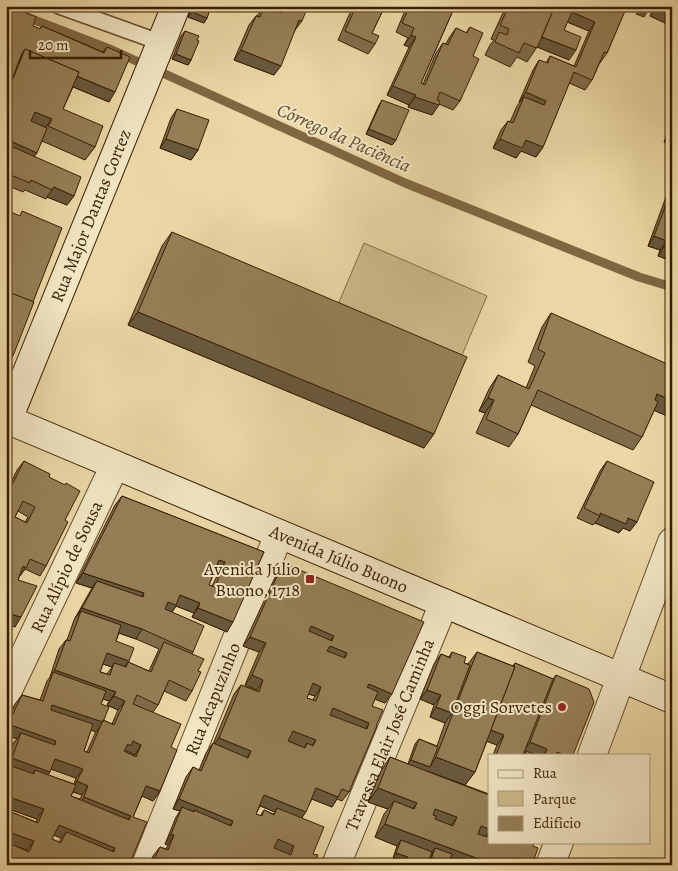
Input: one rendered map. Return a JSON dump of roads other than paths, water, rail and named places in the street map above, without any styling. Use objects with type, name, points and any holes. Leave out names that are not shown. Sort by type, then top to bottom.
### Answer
[{"type":"street","name":"Rua Major Dantas Cortez","points":[[7,421],[176,6]]},
{"type":"street","name":"Avenida Júlio Buono","points":[[7,421],[115,464],[672,699]]},
{"type":"street","name":"Rua Alípio de Sousa","points":[[6,694],[115,464]]},
{"type":"street","name":"Rua Acapuzinho","points":[[146,865],[279,534]]},
{"type":"street","points":[[592,754],[672,542]]},
{"type":"street","name":"Travessa Elair José Caminha","points":[[336,865],[444,603]]},
{"type":"street","points":[[550,865],[558,844]]},
{"type":"lane","points":[[59,6],[161,46]]},
{"type":"waterway","name":"Córrego da Paciência","points":[[6,9],[112,50],[405,183],[639,277],[672,287]]},
{"type":"place","name":"Avenida Júlio Buono, 1718","points":[[310,579]]},
{"type":"place","name":"Oggi Sorvetes","points":[[562,707]]}]
